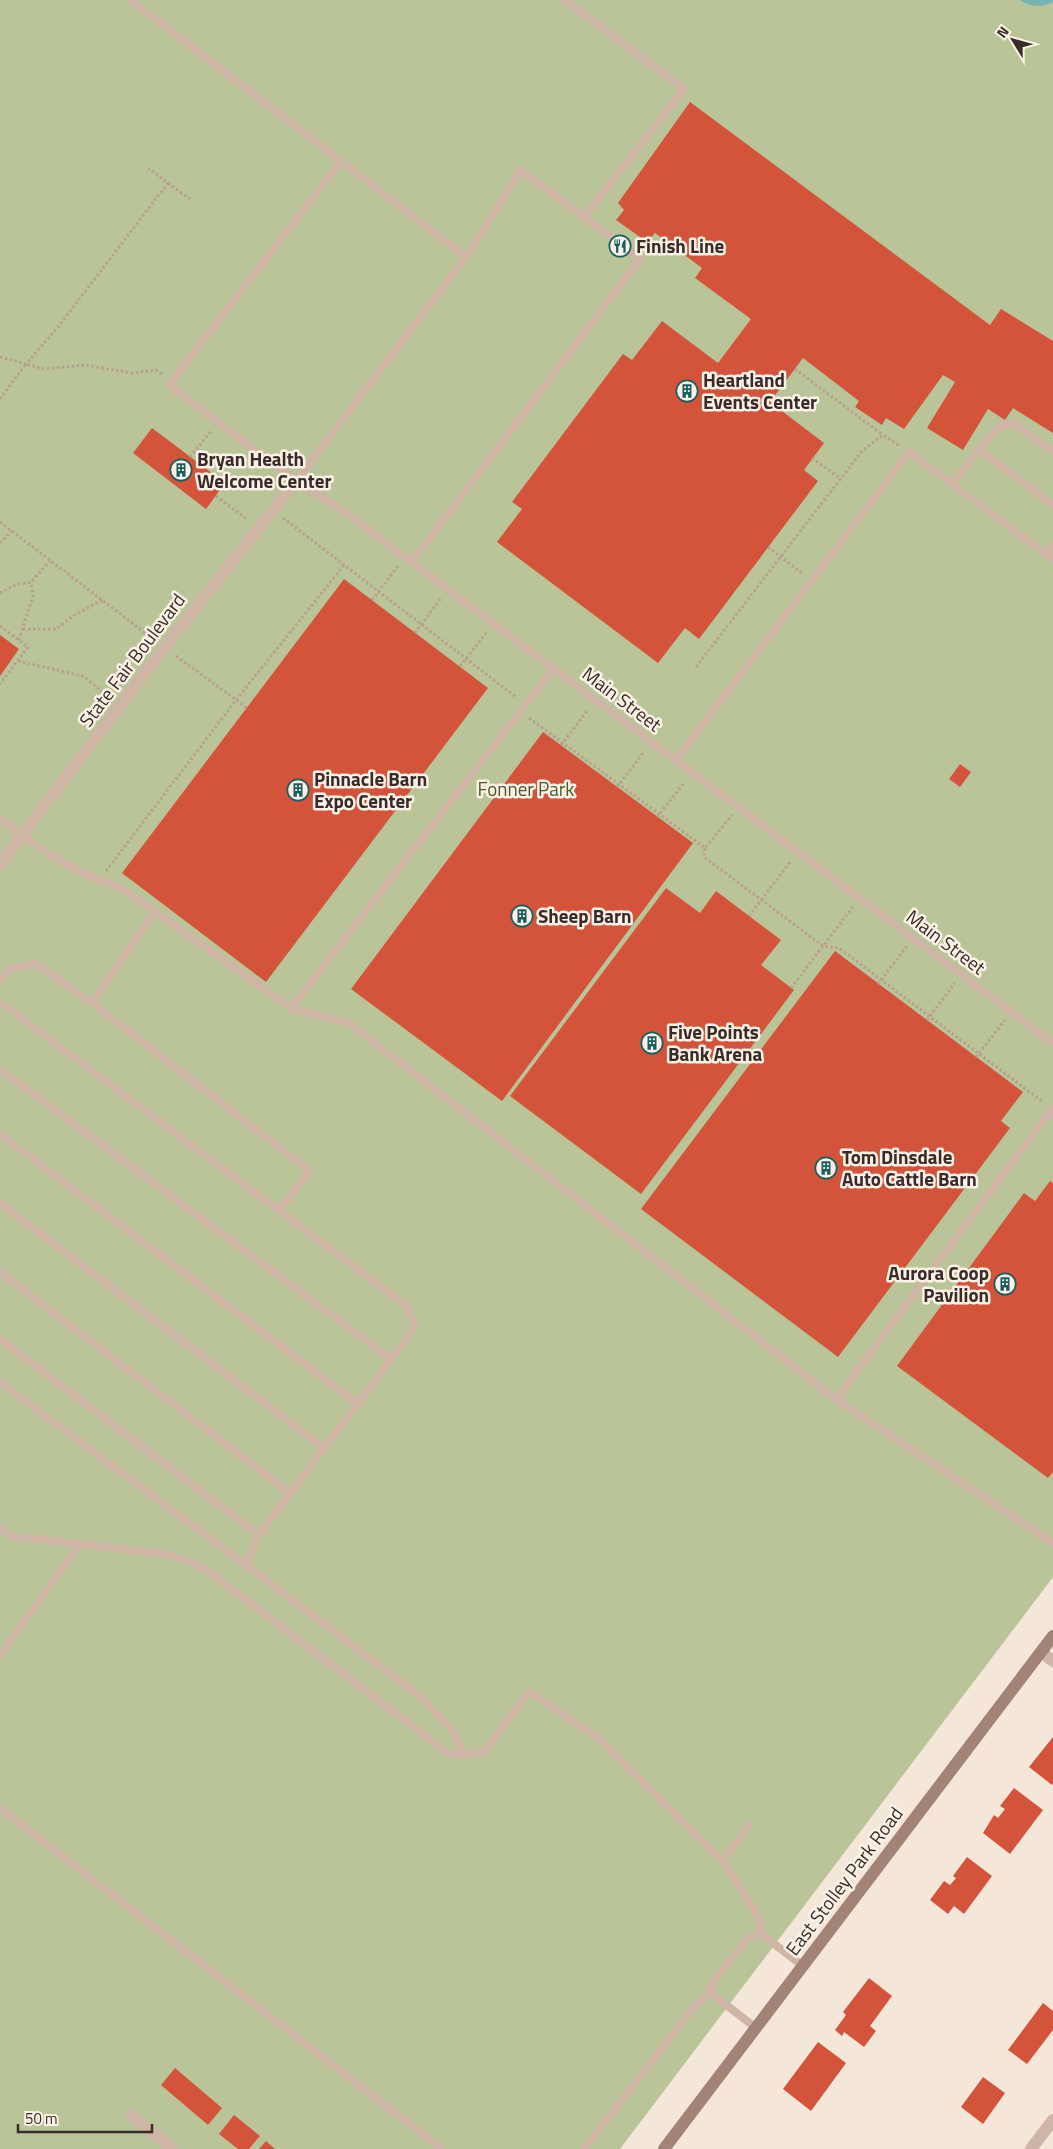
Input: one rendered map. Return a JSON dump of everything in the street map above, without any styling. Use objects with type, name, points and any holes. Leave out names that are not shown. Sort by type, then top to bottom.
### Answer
[{"type":"street","name":"State Fair Boulevard","points":[[0,864],[164,648],[296,481]]},
{"type":"street","name":"East Stolley Park Road","points":[[664,2149],[1053,1636]]},
{"type":"street","points":[[1041,1652],[1053,1662]]},
{"type":"street","points":[[131,2115],[173,2149]]},
{"type":"street","points":[[1031,2149],[1053,2120]]},
{"type":"lane","points":[[131,0],[466,256]]},
{"type":"lane","points":[[565,0],[684,90],[584,217]]},
{"type":"lane","points":[[170,384],[340,161]]},
{"type":"lane","points":[[296,481],[466,256],[521,170],[640,259],[408,560]]},
{"type":"lane","name":"Main Street","points":[[170,384],[218,423],[296,481],[341,508],[1053,1043]]},
{"type":"lane","points":[[952,484],[979,449],[1000,426],[1014,423],[1053,452]]},
{"type":"lane","points":[[979,449],[1053,505]]},
{"type":"lane","points":[[676,760],[909,452],[1050,556],[1053,546]]},
{"type":"lane","points":[[291,1008],[554,668]]},
{"type":"lane","points":[[0,820],[52,856],[87,875],[122,888],[291,1008],[349,1024],[836,1399],[1053,1543]]},
{"type":"lane","points":[[92,1003],[155,911]]},
{"type":"lane","points":[[0,981],[10,968],[35,963],[92,1003],[310,1171],[279,1210]]},
{"type":"lane","points":[[0,1002],[407,1306],[415,1327],[258,1535],[246,1566]]},
{"type":"lane","points":[[0,1069],[391,1358]]},
{"type":"lane","points":[[836,1399],[1053,1109]]},
{"type":"lane","points":[[0,1134],[358,1404]]},
{"type":"lane","points":[[0,1203],[324,1448]]},
{"type":"lane","points":[[0,1272],[290,1493]]},
{"type":"lane","points":[[0,1339],[258,1535]]},
{"type":"lane","points":[[0,1382],[421,1697],[453,1731],[464,1756]]},
{"type":"lane","points":[[0,1528],[10,1536],[164,1554],[192,1562],[212,1574],[448,1753],[464,1756],[484,1752],[529,1691],[599,1740],[722,1862],[760,1919],[760,1933]]},
{"type":"lane","points":[[0,1655],[80,1544]]},
{"type":"lane","points":[[0,1808],[442,2149]]},
{"type":"lane","points":[[722,1862],[750,1824]]},
{"type":"lane","points":[[760,1933],[803,1966]]},
{"type":"lane","points":[[756,2028],[716,1997],[710,1986],[748,1938],[760,1933]]},
{"type":"lane","points":[[584,2149],[692,2008],[712,1990]]},
{"type":"path","points":[[148,168],[190,199]]},
{"type":"path","points":[[0,399],[26,364],[58,327],[168,183]]},
{"type":"path","points":[[0,357],[44,369],[84,365],[133,373],[156,370],[170,384]]},
{"type":"path","points":[[795,369],[883,435],[909,452]]},
{"type":"path","points":[[190,457],[218,423]]},
{"type":"path","points":[[696,667],[862,452],[883,435]]},
{"type":"path","points":[[812,458],[841,479]]},
{"type":"path","points":[[216,496],[259,528]]},
{"type":"path","points":[[272,510],[526,704]]},
{"type":"path","points":[[0,522],[164,648],[247,708]]},
{"type":"path","points":[[0,543],[12,531]]},
{"type":"path","points":[[768,547],[812,580]]},
{"type":"path","points":[[372,600],[408,560]]},
{"type":"path","points":[[0,593],[17,584],[31,582],[50,561]]},
{"type":"path","points":[[100,880],[236,700],[344,565]]},
{"type":"path","points":[[20,640],[33,596],[31,582]]},
{"type":"path","points":[[415,632],[448,590]]},
{"type":"path","points":[[23,629],[56,630],[73,616],[102,600]]},
{"type":"path","points":[[460,666],[494,624]]},
{"type":"path","points":[[0,626],[28,647],[0,684]]},
{"type":"path","points":[[18,661],[83,676],[120,707]]},
{"type":"path","points":[[562,744],[596,700]]},
{"type":"path","points":[[521,712],[658,816],[705,848]]},
{"type":"path","points":[[618,785],[652,742]]},
{"type":"path","points":[[658,816],[693,772]]},
{"type":"path","points":[[738,807],[705,848],[704,857],[823,946],[839,948],[879,982],[1053,1109]]},
{"type":"path","points":[[749,916],[798,852]]},
{"type":"path","points":[[791,988],[860,898]]},
{"type":"path","points":[[879,982],[913,938]]},
{"type":"path","points":[[928,1018],[962,975]]},
{"type":"path","points":[[977,1055],[1012,1012]]},
{"type":"green space","name":"Fonner Park","points":[[0,0],[1053,0],[1053,1577],[620,2149],[0,2149]]},
{"type":"water","points":[[1020,0],[1053,0],[1053,2],[1036,6]]},
{"type":"building","name":"Heartland Events Center","points":[[690,102],[990,325],[1001,309],[1053,341],[1053,433],[1013,408],[1005,420],[988,409],[963,450],[927,428],[955,382],[943,375],[904,429],[886,418],[882,425],[855,407],[859,401],[803,358],[770,402],[824,443],[804,470],[818,481],[699,639],[685,628],[658,663],[497,542],[522,509],[512,502],[623,354],[632,360],[662,321],[718,363],[751,319],[695,278],[702,268],[655,233],[647,242],[616,220],[624,210],[618,203]]},
{"type":"building","name":"Bryan Health Welcome Center","points":[[152,428],[225,483],[206,509],[133,453]]},
{"type":"building","name":"Pinnacle Barn Expo Center","points":[[344,579],[488,688],[266,982],[122,873]]},
{"type":"building","points":[[0,635],[19,649],[0,676]]},
{"type":"building","name":"Sheep Barn","points":[[543,732],[693,843],[502,1101],[351,989]]},
{"type":"building","points":[[960,764],[971,772],[960,787],[949,779]]},
{"type":"building","name":"Five Points Bank Arena","points":[[666,888],[700,913],[716,891],[781,940],[761,965],[794,990],[641,1194],[510,1096]]},
{"type":"building","name":"Tom Dinsdale Auto Cattle Barn","points":[[835,951],[1023,1092],[1001,1121],[1010,1128],[838,1357],[641,1209]]},
{"type":"building","name":"Aurora Coop Pavilion","points":[[1050,1181],[1053,1183],[1053,1472],[1048,1478],[897,1366],[1024,1193],[1035,1201]]},
{"type":"building","points":[[1053,1737],[1053,1783],[1052,1785],[1029,1767]]},
{"type":"building","points":[[1014,1788],[1043,1810],[1010,1854],[983,1833],[994,1815],[998,1818],[1005,1809],[1000,1806]]},
{"type":"building","points":[[967,1857],[992,1876],[964,1914],[954,1906],[948,1914],[930,1900],[944,1881],[950,1885],[956,1878],[953,1876]]},
{"type":"building","points":[[869,1978],[892,1996],[870,2026],[876,2031],[864,2047],[844,2032],[842,2036],[835,2030],[846,2015],[843,2012]]},
{"type":"building","points":[[1043,2003],[1053,2011],[1053,2030],[1027,2064],[1008,2050]]},
{"type":"building","points":[[818,2042],[846,2063],[811,2111],[783,2089]]},
{"type":"building","points":[[175,2068],[222,2108],[208,2125],[161,2085]]},
{"type":"building","points":[[983,2077],[1005,2093],[983,2124],[961,2107]]},
{"type":"building","points":[[234,2115],[260,2136],[249,2149],[238,2149],[219,2134]]},
{"type":"building","points":[[266,2141],[275,2149],[259,2149]]},
{"type":"place","name":"Finish Line","points":[[620,246]]},
{"type":"place","name":"Heartland Events Center","points":[[687,391]]},
{"type":"place","name":"Bryan Health Welcome Center","points":[[181,470]]},
{"type":"place","name":"Pinnacle Barn Expo Center","points":[[298,790]]},
{"type":"place","name":"Sheep Barn","points":[[522,916]]},
{"type":"place","name":"Five Points Bank Arena","points":[[652,1043]]},
{"type":"place","name":"Tom Dinsdale Auto Cattle Barn","points":[[826,1168]]},
{"type":"place","name":"Aurora Coop Pavilion","points":[[1005,1284]]}]
